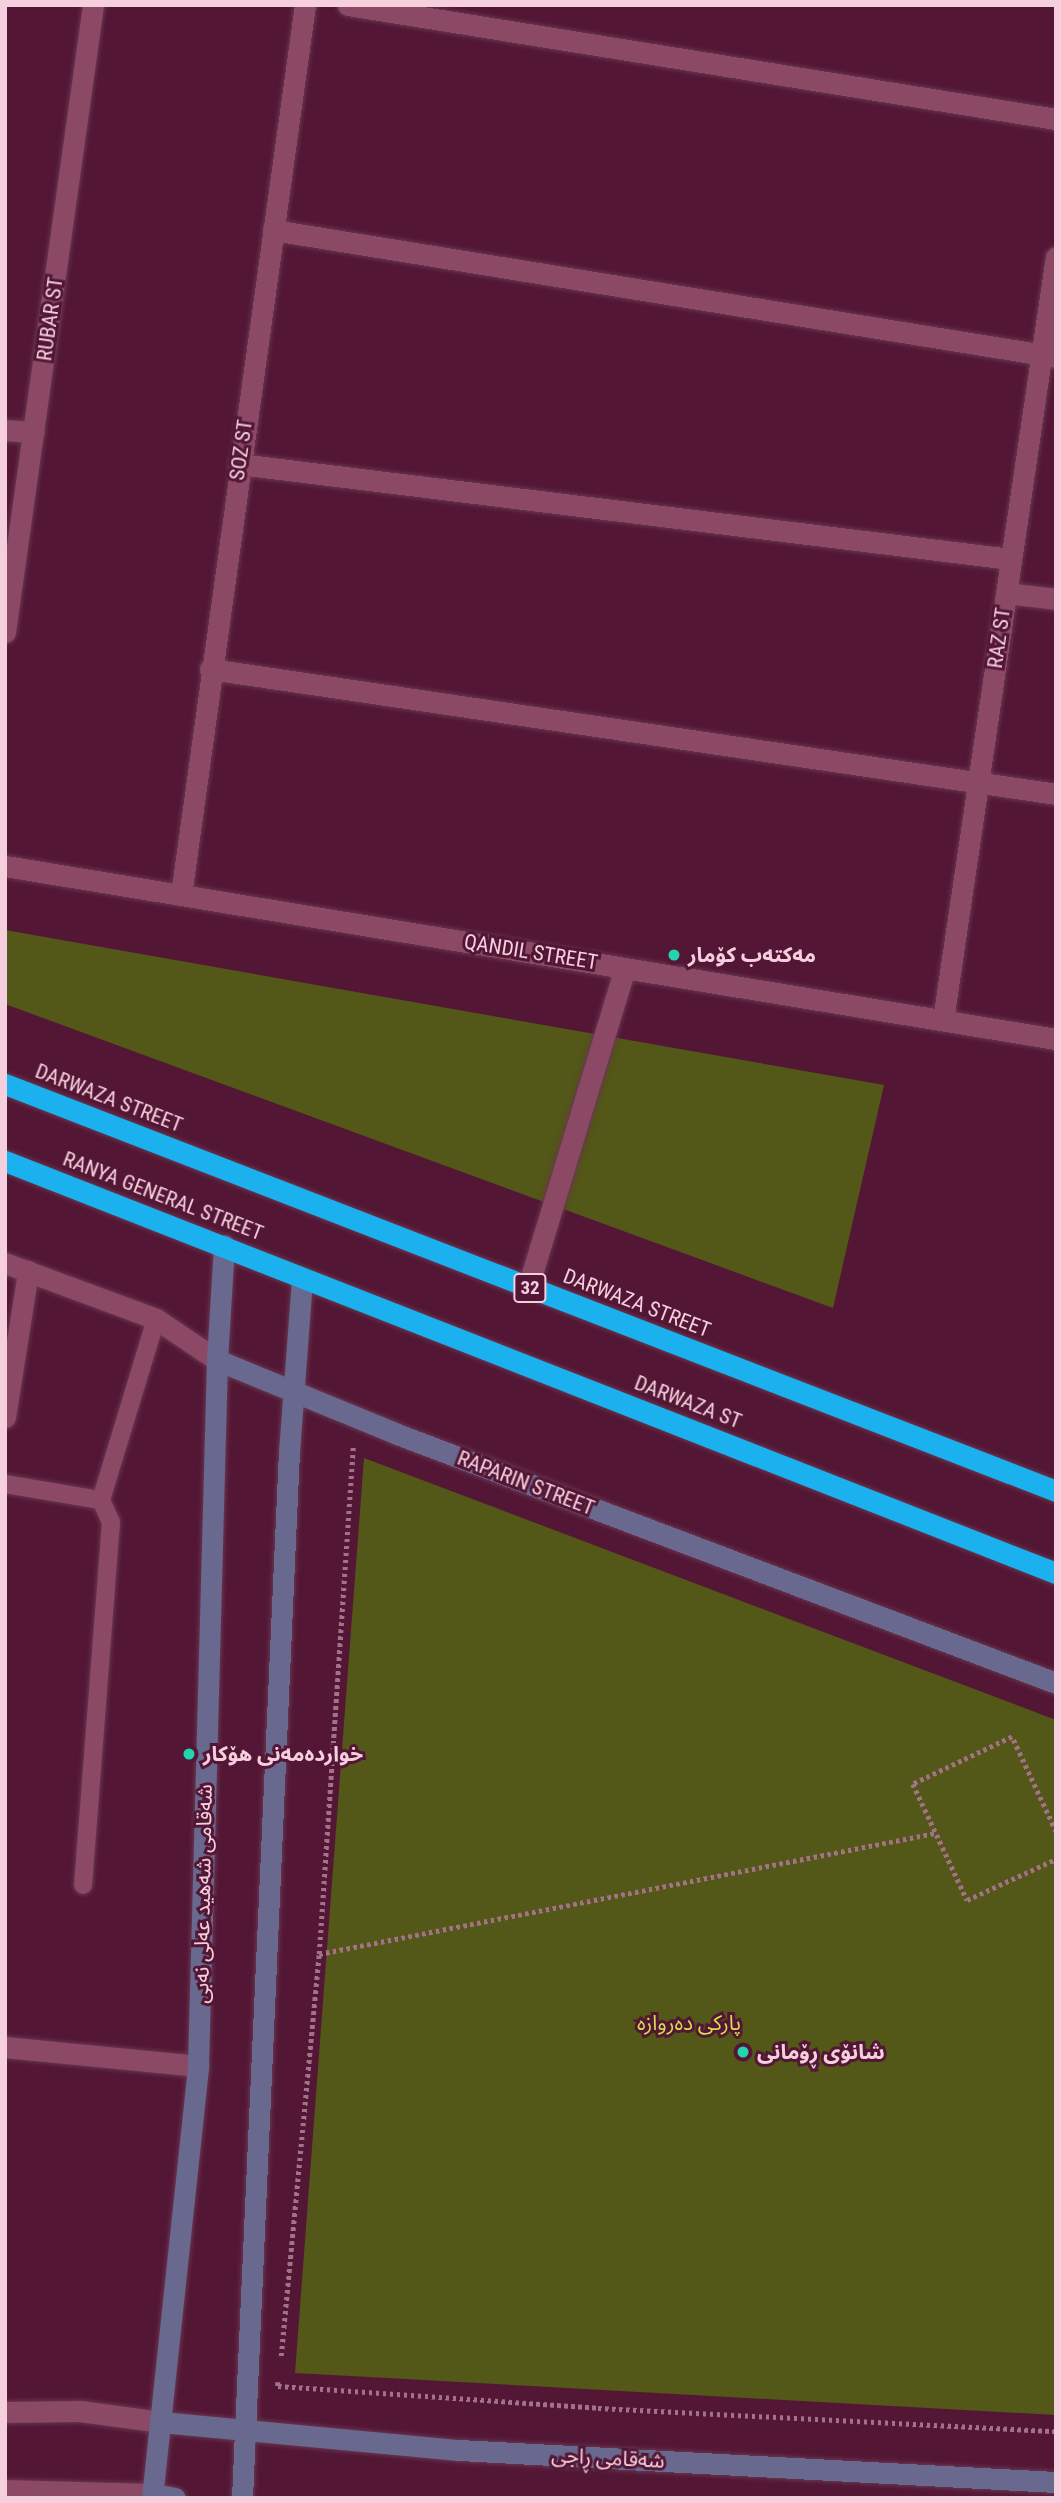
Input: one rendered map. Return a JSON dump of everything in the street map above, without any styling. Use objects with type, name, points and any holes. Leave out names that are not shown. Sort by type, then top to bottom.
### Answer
[{"type":"highway","name":"DARWAZA STREET","points":[[5,1084],[1056,1491]]},
{"type":"highway","name":"RANYA GENERAL STREET","points":[[5,1161],[224,1245],[302,1278]]},
{"type":"highway","name":"DARWAZA ST","points":[[302,1278],[1056,1573]]},
{"type":"main road","name":"شەقامی شەهید عەلی نەبی","points":[[152,2496],[198,2066],[217,1360],[224,1245]]},
{"type":"main road","points":[[242,2498],[293,1392],[302,1278]]},
{"type":"main road","name":"RAPARIN STREET","points":[[217,1360],[293,1392],[1056,1683]]},
{"type":"main road","name":"شەقامی ڕاجی","points":[[161,2422],[459,2450],[1056,2482]]},
{"type":"main road","points":[[152,2496],[175,2498]]},
{"type":"street","name":"RUBAR ST","points":[[6,632],[93,5]]},
{"type":"street","name":"SOZ ST","points":[[181,895],[305,5]]},
{"type":"street","points":[[348,5],[1056,119]]},
{"type":"street","points":[[273,230],[1049,355]]},
{"type":"street","name":"RAZ ST","points":[[943,1020],[1011,559],[1049,355],[1056,257]]},
{"type":"street","points":[[5,430],[34,432]]},
{"type":"street","points":[[239,464],[1011,559]]},
{"type":"street","points":[[1006,593],[1056,599]]},
{"type":"street","points":[[211,669],[1056,794]]},
{"type":"street","name":"QANDIL STREET","points":[[5,866],[1056,1039]]},
{"type":"street","points":[[528,1287],[625,968]]},
{"type":"street","name":"RAPARIN STREET","points":[[5,1263],[156,1320],[217,1360]]},
{"type":"street","points":[[5,1417],[28,1271]]},
{"type":"street","points":[[5,2047],[198,2066]]},
{"type":"street","points":[[5,2412],[80,2410],[161,2422]]},
{"type":"street","points":[[5,2490],[152,2496]]},
{"type":"lane","points":[[83,1885],[111,1522],[101,1500],[156,1320]]},
{"type":"lane","points":[[5,1484],[101,1500]]},
{"type":"path","points":[[281,2359],[319,1954],[353,1439]]},
{"type":"path","points":[[1056,1832],[1012,1737],[913,1784],[967,1900],[1056,1859]]},
{"type":"path","points":[[319,1954],[936,1833]]},
{"type":"path","points":[[279,2373],[278,2386],[598,2408],[1056,2431]]},
{"type":"green space","points":[[5,930],[884,1085],[833,1308],[5,1004]]},
{"type":"green space","name":"پارکی دەروازە","points":[[364,1458],[1056,1720],[1056,2415],[295,2373]]},
{"type":"place","name":"مەکتەب کۆمار","points":[[674,955]]},
{"type":"place","name":"خواردەمەنی هۆکار","points":[[189,1754]]},
{"type":"place","name":"شانۆی ڕۆمانی","points":[[743,2052]]}]
